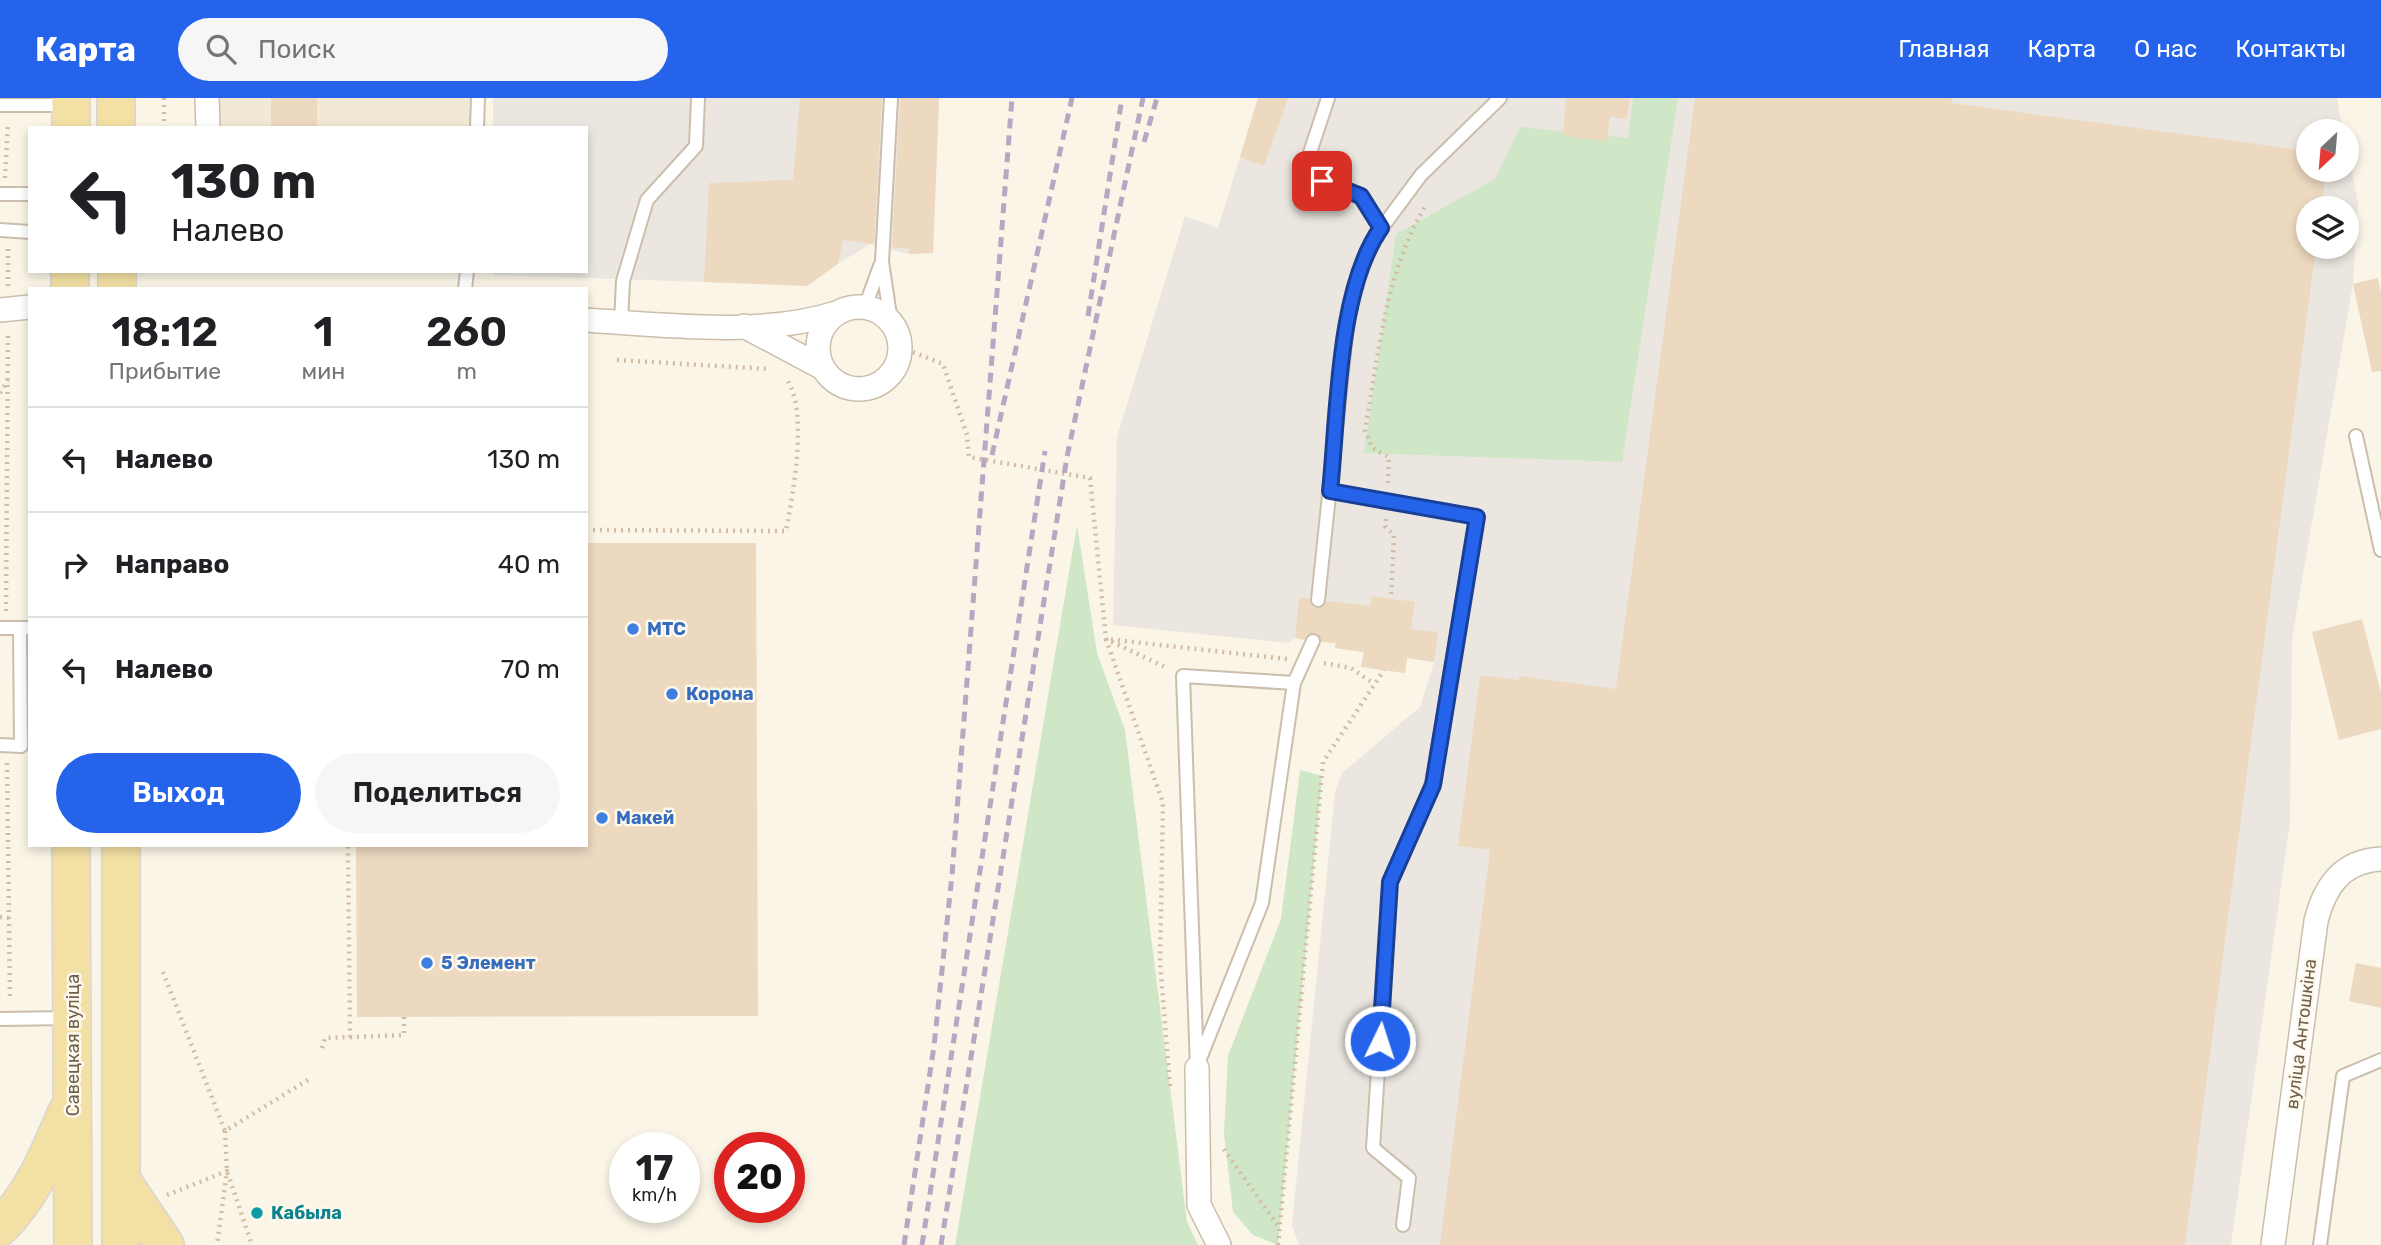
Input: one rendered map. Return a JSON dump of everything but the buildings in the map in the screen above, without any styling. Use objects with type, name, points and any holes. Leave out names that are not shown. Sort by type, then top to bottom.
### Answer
[{"type":"main road","points":[[116,98],[116,126]]},
{"type":"main road","name":"Савецкая вуліца","points":[[71,847],[74,1018],[73,1245]]},
{"type":"main road","points":[[121,847],[121,1245]]},
{"type":"main road","points":[[0,1227],[11,1216],[42,1171],[74,1095]]},
{"type":"main road","points":[[122,1181],[165,1245]]},
{"type":"street","points":[[207,98],[208,126]]},
{"type":"street","points":[[588,320],[744,326],[817,319],[845,310],[875,310],[891,322],[900,347],[898,361],[888,377],[872,388],[852,390],[833,382],[821,367],[744,326]]},
{"type":"street","points":[[821,367],[817,347],[822,328],[845,310]]},
{"type":"street","name":"вуліца Антошкіна","points":[[2273,1245],[2315,921],[2323,895],[2335,877],[2348,867],[2381,859]]},
{"type":"street","points":[[1197,1068],[1199,1205],[1219,1245]]},
{"type":"lane","points":[[477,126],[478,98]]},
{"type":"lane","points":[[621,323],[623,281],[647,200],[696,146],[698,98]]},
{"type":"lane","points":[[891,98],[882,262],[891,322]]},
{"type":"lane","points":[[1328,98],[1303,174],[1361,196],[1381,228]]},
{"type":"lane","points":[[1318,600],[1347,324],[1357,279],[1381,228],[1421,175],[1500,98]]},
{"type":"lane","points":[[5,105],[71,110]]},
{"type":"lane","points":[[2,194],[28,194]]},
{"type":"lane","points":[[4,230],[28,232]]},
{"type":"lane","points":[[845,310],[868,299],[882,262]]},
{"type":"lane","points":[[2356,436],[2381,550]]},
{"type":"lane","points":[[1330,491],[1477,517],[1433,785],[1390,882],[1373,1148],[1409,1178],[1403,1224]]},
{"type":"lane","points":[[3,628],[25,628],[21,746],[4,745]]},
{"type":"lane","points":[[1197,1068],[1262,902],[1294,683],[1313,641]]},
{"type":"lane","points":[[1197,1068],[1183,676],[1294,683]]},
{"type":"lane","points":[[5,1019],[74,1018]]},
{"type":"lane","points":[[2320,1245],[2343,1076],[2381,1060]]},
{"type":"path","points":[[164,98],[164,126]]},
{"type":"path","points":[[2,194],[5,105]]},
{"type":"path","points":[[1391,599],[1394,535],[1385,526],[1389,457],[1372,448],[1365,430],[1392,280],[1407,238],[1443,179],[1441,156]]},
{"type":"path","points":[[3,628],[8,379],[13,309],[4,230]]},
{"type":"path","points":[[900,347],[943,364],[967,435],[969,457],[1090,478],[1106,639],[1163,803],[1160,962],[1171,1098]]},
{"type":"path","points":[[588,530],[786,531],[797,475],[796,394],[777,371],[617,360]]},
{"type":"path","points":[[0,379],[8,379]]},
{"type":"path","points":[[0,393],[8,379]]},
{"type":"path","points":[[1106,639],[1303,660],[1351,668],[1374,684]]},
{"type":"path","points":[[1106,639],[1183,676]]},
{"type":"path","points":[[1278,1245],[1277,1226],[1323,762],[1384,670]]},
{"type":"path","points":[[4,745],[9,918],[5,1019]]},
{"type":"path","points":[[348,847],[350,1037]]},
{"type":"path","points":[[0,918],[9,918]]},
{"type":"path","points":[[163,972],[225,1131],[227,1171],[217,1245]]},
{"type":"path","points":[[322,1048],[325,1038],[404,1035],[404,1017]]},
{"type":"path","points":[[225,1131],[311,1078]]},
{"type":"path","points":[[1196,1110],[1277,1226]]},
{"type":"path","points":[[163,1197],[227,1171]]},
{"type":"path","points":[[227,1171],[252,1245]]},
{"type":"shaded area","points":[[218,98],[484,98],[485,126],[218,126]]},
{"type":"shaded area","points":[[493,98],[939,98],[933,253],[909,254],[870,244],[838,264],[704,282],[494,275],[588,273],[588,126],[493,126]]},
{"type":"shaded area","points":[[1258,98],[2337,98],[2341,119],[2296,119],[2296,182],[2354,182],[2357,196],[2296,196],[2296,259],[2355,259],[2353,284],[2292,638],[2290,822],[2231,1245],[1299,1245],[1292,1225],[1335,792],[1342,773],[1420,707],[1434,662],[1407,658],[1405,673],[1361,667],[1364,652],[1335,648],[1336,642],[1332,641],[1295,638],[1288,643],[1113,625],[1117,437],[1185,216],[1218,228]]},
{"type":"green space","points":[[1633,98],[1678,98],[1622,462],[1364,453],[1396,234],[1495,179],[1520,127],[1628,138]]},
{"type":"green space","points":[[1077,525],[1097,653],[1125,730],[1187,1222],[1198,1245],[955,1245]]},
{"type":"green space","points":[[1300,770],[1322,776],[1278,1245],[1253,1235],[1233,1212],[1224,1133],[1228,1056],[1281,919]]},
{"type":"railway","points":[[904,1245],[934,1046],[952,875],[1012,98]]},
{"type":"railway","points":[[992,455],[1072,98]]},
{"type":"railway","points":[[1088,316],[1122,98]]},
{"type":"railway","points":[[941,1245],[1067,457],[1143,98]]},
{"type":"railway","points":[[1144,142],[1157,98]]},
{"type":"railway","points":[[922,1245],[1045,451]]},
{"type":"place","name":"МТС","points":[[633,629]]},
{"type":"place","name":"Корона","points":[[672,694]]},
{"type":"place","name":"Макей","points":[[602,818]]},
{"type":"place","name":"5 Элемент","points":[[427,963]]},
{"type":"place","name":"Кабыла","points":[[257,1213]]},
{"type":"route","points":[[1322,181],[1361,196],[1381,228],[1357,279],[1347,324],[1330,491],[1477,517],[1433,785],[1390,882],[1380,1041]]}]
